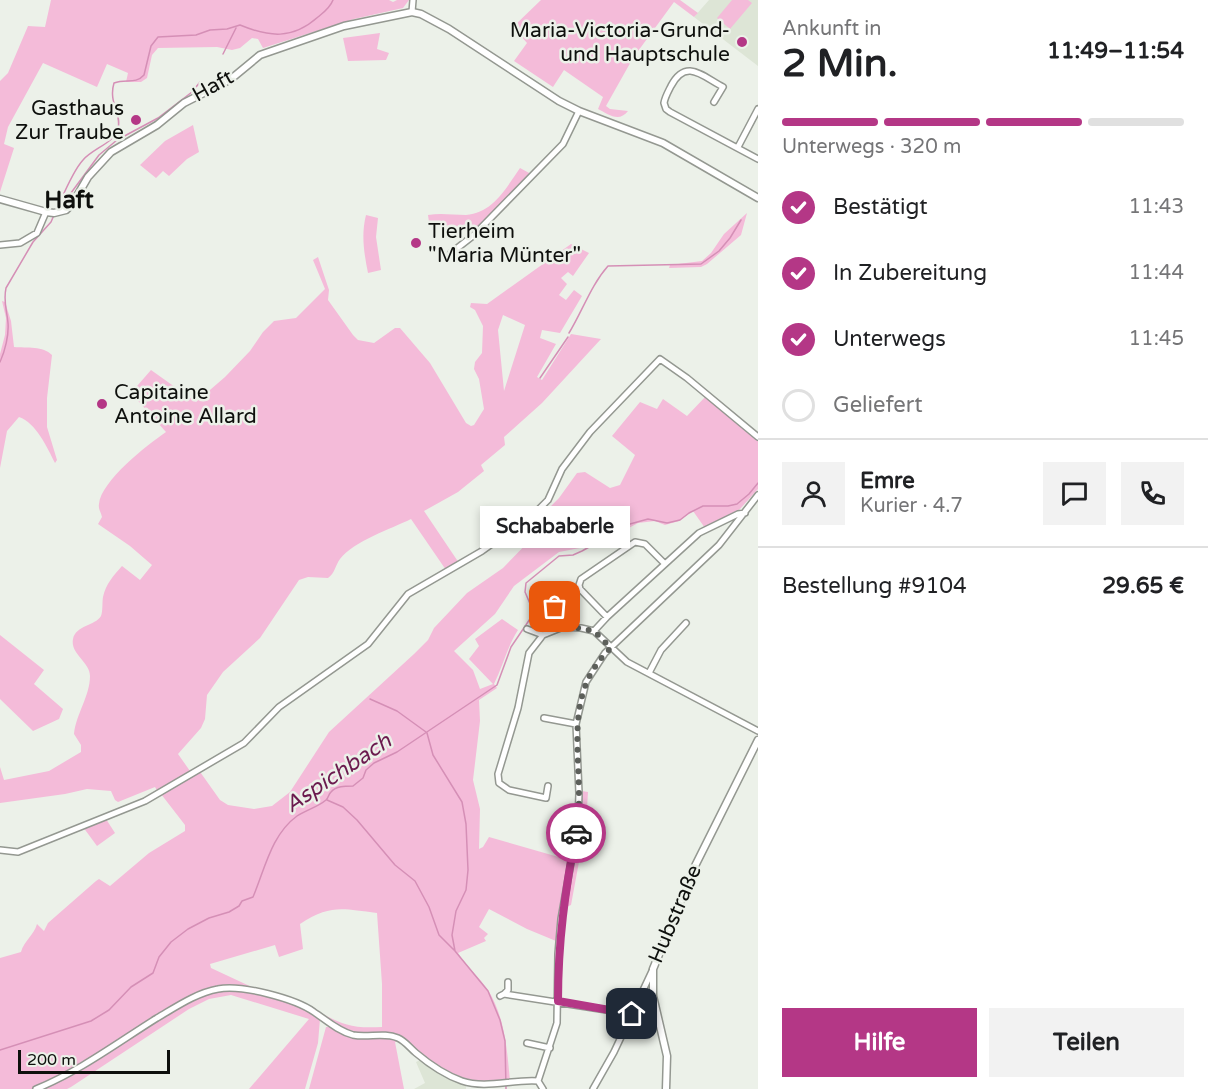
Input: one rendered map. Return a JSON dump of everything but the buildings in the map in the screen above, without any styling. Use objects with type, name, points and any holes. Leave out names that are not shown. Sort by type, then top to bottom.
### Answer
[{"type":"main road","points":[[412,12],[430,18],[449,29],[540,89],[579,111],[663,143],[758,198]]},
{"type":"main road","name":"Haft","points":[[0,199],[46,212],[62,211],[70,207],[88,177],[111,153],[157,124],[193,97],[231,78],[260,55],[344,26],[412,12]]},
{"type":"main road","name":"Hubstraße","points":[[653,969],[696,864],[758,740]]},
{"type":"main road","points":[[653,969],[653,996],[668,1056],[666,1089]]},
{"type":"street","points":[[412,12],[413,0]]},
{"type":"street","points":[[714,102],[723,87],[691,70],[683,71],[677,76],[664,103],[670,112],[758,159]]},
{"type":"street","points":[[738,147],[758,109]]},
{"type":"street","points":[[451,253],[474,235],[564,144],[579,111]]},
{"type":"street","points":[[0,245],[20,243],[37,233],[46,212]]},
{"type":"street","points":[[0,850],[18,852],[145,801],[244,743],[279,707],[368,644],[408,594],[482,550],[535,513],[548,500],[562,469],[590,432],[660,359],[712,398],[758,437]]},
{"type":"street","points":[[538,1081],[556,1023],[561,919],[578,823],[576,724],[586,682],[599,661],[611,648],[719,545],[758,495]]},
{"type":"street","points":[[594,631],[699,533],[738,514],[745,513]]},
{"type":"street","points":[[726,520],[732,526],[731,531]]},
{"type":"street","points":[[607,617],[580,589],[581,579],[635,542],[645,544],[665,564]]},
{"type":"street","points":[[555,607],[572,627]]},
{"type":"street","points":[[649,673],[661,650],[686,623]]},
{"type":"street","points":[[548,786],[546,798],[509,790],[504,788],[498,779],[518,708],[529,652],[543,635],[563,627],[594,631],[627,662],[758,731]]},
{"type":"street","points":[[527,629],[543,635]]},
{"type":"street","points":[[544,718],[576,724]]},
{"type":"street","name":"Hubstraße","points":[[593,1089],[614,1052],[653,969]]},
{"type":"street","points":[[508,982],[508,990],[502,995],[558,1001],[632,1014]]},
{"type":"street","points":[[36,1089],[85,1066],[180,1005],[200,994],[219,988],[248,990],[285,998],[301,1004],[326,1021],[353,1035],[390,1036],[405,1042],[430,1064],[462,1082],[489,1085],[522,1080],[538,1081]]},
{"type":"street","points":[[527,1043],[550,1048]]},
{"type":"street","points":[[538,1081],[543,1089]]},
{"type":"shaded area","points":[[51,0],[389,0],[393,2],[409,0],[403,8],[354,19],[263,48],[258,39],[252,38],[240,48],[232,50],[217,47],[158,48],[152,55],[147,78],[141,82],[126,82],[128,73],[107,64],[97,87],[43,63],[8,127],[4,144],[14,148],[0,192],[0,81],[8,73],[28,26],[45,27]]},
{"type":"shaded area","points":[[541,0],[680,0],[698,13],[694,17],[674,2],[633,58],[606,106],[610,109],[628,111],[625,115],[617,117],[598,109],[603,97],[564,70],[553,87],[514,61],[527,43],[513,27]]},
{"type":"shaded area","name":"Maria-Victoria-Grund- und Hauptschule","points":[[709,0],[758,0],[758,66],[694,17]]},
{"type":"shaded area","points":[[732,0],[748,0],[752,3],[730,29],[717,18]]},
{"type":"shaded area","points":[[380,33],[377,49],[389,53],[386,60],[348,61],[343,38]]},
{"type":"shaded area","points":[[193,125],[199,152],[187,159],[169,176],[163,171],[156,178],[140,165],[165,141]]},
{"type":"shaded area","points":[[520,168],[531,174],[477,228],[471,230],[429,222],[428,215],[466,215],[484,210],[504,191]]},
{"type":"shaded area","points":[[747,213],[741,235],[707,264],[701,267],[669,268],[670,265],[702,261],[711,253],[724,234]]},
{"type":"shaded area","points":[[366,215],[378,218],[376,237],[381,270],[368,273],[364,244]]},
{"type":"shaded area","points":[[571,244],[589,253],[573,276],[568,272],[561,278],[567,284],[559,295],[566,300],[574,290],[582,296],[560,333],[542,330],[540,338],[556,344],[537,377],[542,380],[571,334],[601,339],[542,403],[504,437],[505,445],[481,465],[484,471],[458,492],[424,511],[459,563],[446,570],[411,519],[363,541],[340,559],[328,578],[308,577],[299,580],[260,638],[223,672],[207,695],[205,719],[201,728],[178,754],[190,771],[158,792],[155,787],[118,802],[111,791],[87,789],[0,803],[0,767],[4,780],[49,771],[81,752],[81,745],[74,734],[88,691],[90,676],[87,666],[74,649],[73,639],[78,631],[101,616],[106,588],[122,566],[140,580],[152,565],[130,546],[98,524],[102,517],[99,504],[108,485],[126,464],[166,432],[131,393],[151,370],[196,402],[225,377],[274,321],[296,318],[325,289],[313,260],[318,257],[329,290],[328,300],[353,335],[358,340],[374,343],[395,328],[400,328],[430,363],[466,423],[471,426],[484,409],[479,379],[474,369],[475,362],[482,353],[483,326],[475,310],[470,307],[471,303],[487,304]],"holes":[[[503,315],[525,325],[504,391],[498,330]]]},
{"type":"shaded area","points":[[2,301],[5,302],[11,321],[14,347],[39,349],[52,355],[47,398],[47,427],[57,460],[55,463],[36,430],[19,417],[7,431],[0,468],[0,354],[5,335],[6,318]]},
{"type":"shaded area","points":[[707,395],[758,440],[758,489],[740,509],[705,528],[693,511],[679,521],[665,525],[655,521],[638,523],[618,534],[613,531],[585,547],[559,552],[514,586],[495,614],[454,651],[473,670],[480,689],[493,684],[469,659],[479,646],[475,639],[502,619],[518,630],[494,684],[497,688],[479,700],[480,721],[473,780],[480,809],[479,849],[489,837],[569,860],[556,941],[489,909],[479,927],[488,934],[484,938],[486,941],[458,953],[494,1001],[504,1034],[510,1081],[494,1083],[465,1080],[430,1061],[406,1040],[346,1030],[310,1007],[344,1024],[382,1027],[382,984],[377,913],[337,909],[320,913],[300,924],[303,949],[279,957],[275,945],[210,964],[211,968],[260,991],[239,987],[199,993],[61,1077],[32,1089],[0,1089],[0,958],[21,952],[37,924],[44,931],[48,923],[96,881],[99,879],[110,886],[149,853],[185,831],[185,825],[161,794],[198,769],[220,800],[228,805],[254,809],[272,806],[290,792],[329,732],[428,640],[434,628],[467,593],[503,568],[539,531],[543,522],[542,515],[559,498],[577,473],[585,472],[610,488],[620,485],[635,455],[612,436],[640,402],[657,409],[663,399],[687,416]]},
{"type":"shaded area","points":[[0,635],[44,670],[34,684],[63,709],[59,719],[33,731],[0,699]]},
{"type":"shaded area","points":[[582,791],[588,792],[586,824],[571,905],[566,907],[579,837]]},
{"type":"shaded area","points":[[106,819],[115,833],[97,846],[83,827]]},
{"type":"shaded area","points":[[230,990],[277,999],[310,1012],[320,1019],[318,1043],[305,1089],[249,1089],[309,1019],[231,995],[209,999],[189,1009],[67,1089],[41,1089],[87,1065],[186,1004],[212,993]]},
{"type":"shaded area","points":[[326,1027],[352,1035],[400,1041],[395,1042],[404,1089],[309,1089]]},
{"type":"shaded area","points":[[422,1059],[453,1080],[466,1085],[466,1089],[414,1089],[425,1083],[416,1062]]},
{"type":"waterway","points":[[56,211],[79,165],[116,134],[119,123],[113,96],[114,83],[134,81],[144,75],[151,46],[158,37],[196,35],[240,25],[271,34],[290,33],[299,30],[327,10],[333,0]]},
{"type":"waterway","points":[[223,54],[236,28]]},
{"type":"waterway","points":[[63,197],[68,197],[99,155],[117,140],[158,118],[192,92],[200,82]]},
{"type":"waterway","points":[[0,362],[8,333],[6,288],[33,242],[51,222],[54,215]]},
{"type":"waterway","points":[[569,333],[592,289],[608,266],[701,264],[719,251],[741,220]]},
{"type":"waterway","points":[[540,378],[568,337]]},
{"type":"waterway","name":"Aspichbach","points":[[0,1050],[91,1021],[109,1010],[131,987],[153,973],[159,957],[171,942],[188,929],[209,918],[229,912],[239,906],[242,901],[253,897],[275,843],[288,824],[297,816],[323,802],[335,789],[353,786],[363,778],[366,770],[374,763],[397,752],[497,685],[511,647],[534,613],[525,592],[526,583],[559,556],[573,555],[582,551],[630,524],[648,519],[667,523],[680,520],[703,506],[737,504],[758,483]]},
{"type":"waterway","points":[[370,699],[397,711],[426,732]]},
{"type":"waterway","points":[[427,733],[433,755],[462,802],[466,824],[468,870],[466,890],[456,911],[452,935],[455,951],[488,991],[500,1020],[505,1041],[506,1089]]},
{"type":"waterway","points":[[327,800],[343,807],[395,865],[415,881],[429,907],[439,935],[454,950]]},
{"type":"way so far","points":[[555,607],[572,627],[594,631],[611,648],[599,661],[586,682],[580,701],[576,724],[579,793],[576,833]]},
{"type":"place","name":"Maria-Victoria-Grund- und Hauptschule","points":[[742,42]]},
{"type":"place","name":"Gasthaus Zur Traube","points":[[136,120]]},
{"type":"place","name":"Tierheim \"Maria Münter\"","points":[[416,243]]},
{"type":"place","name":"Capitaine Antoine Allard","points":[[102,404]]},
{"type":"place","name":"Schababerle","points":[[555,607]]},
{"type":"district","name":"Haft","points":[[69,200]]},
{"type":"route","points":[[576,833],[561,919],[558,1001],[632,1014]]}]
